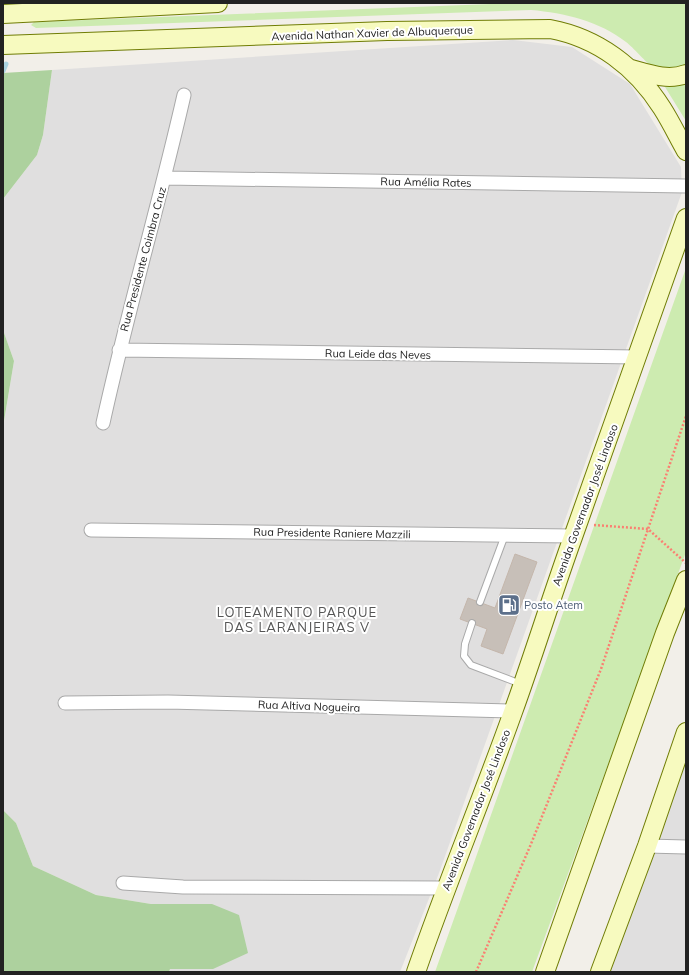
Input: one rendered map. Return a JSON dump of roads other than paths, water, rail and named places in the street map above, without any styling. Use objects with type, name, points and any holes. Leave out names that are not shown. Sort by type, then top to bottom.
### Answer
[{"type":"main road","points":[[3,14],[218,3]]},
{"type":"main road","name":"Avenida Nathan Xavier de Albuquerque","points":[[3,45],[379,32],[550,29],[570,33],[587,39],[614,55],[631,69],[663,109],[686,151]]},
{"type":"main road","points":[[631,69],[659,77],[678,77],[686,74]]},
{"type":"main road","name":"Avenida Governador José Lindoso","points":[[416,972],[445,888],[483,795],[514,711],[575,530],[638,358],[686,218]]},
{"type":"main road","points":[[545,972],[665,633],[686,580]]},
{"type":"main road","points":[[600,972],[647,846],[686,732]]},
{"type":"street","name":"Rua Presidente Coimbra Cruz","points":[[103,423],[119,350],[165,178],[184,95]]},
{"type":"street","name":"Rua Amélia Rates","points":[[165,178],[686,186]]},
{"type":"street","name":"Rua Leide das Neves","points":[[119,350],[638,358]]},
{"type":"street","name":"Rua Presidente Raniere Mazzili","points":[[90,530],[505,535],[575,530]]},
{"type":"street","name":"Rua Altiva Nogueira","points":[[65,703],[168,702],[514,711]]},
{"type":"street","points":[[647,846],[686,847]]},
{"type":"street","points":[[123,883],[183,887],[445,888]]},
{"type":"lane","points":[[480,602],[505,535]]},
{"type":"lane","points":[[472,623],[465,644],[464,656],[470,665],[522,684]]},
{"type":"waterway","points":[[3,71],[6,64]]},
{"type":"place","name":"Posto Atem","points":[[509,605]]},
{"type":"district","name":"LOTEAMENTO PARQUE DAS LARANJEIRAS V","points":[[297,620]]}]
